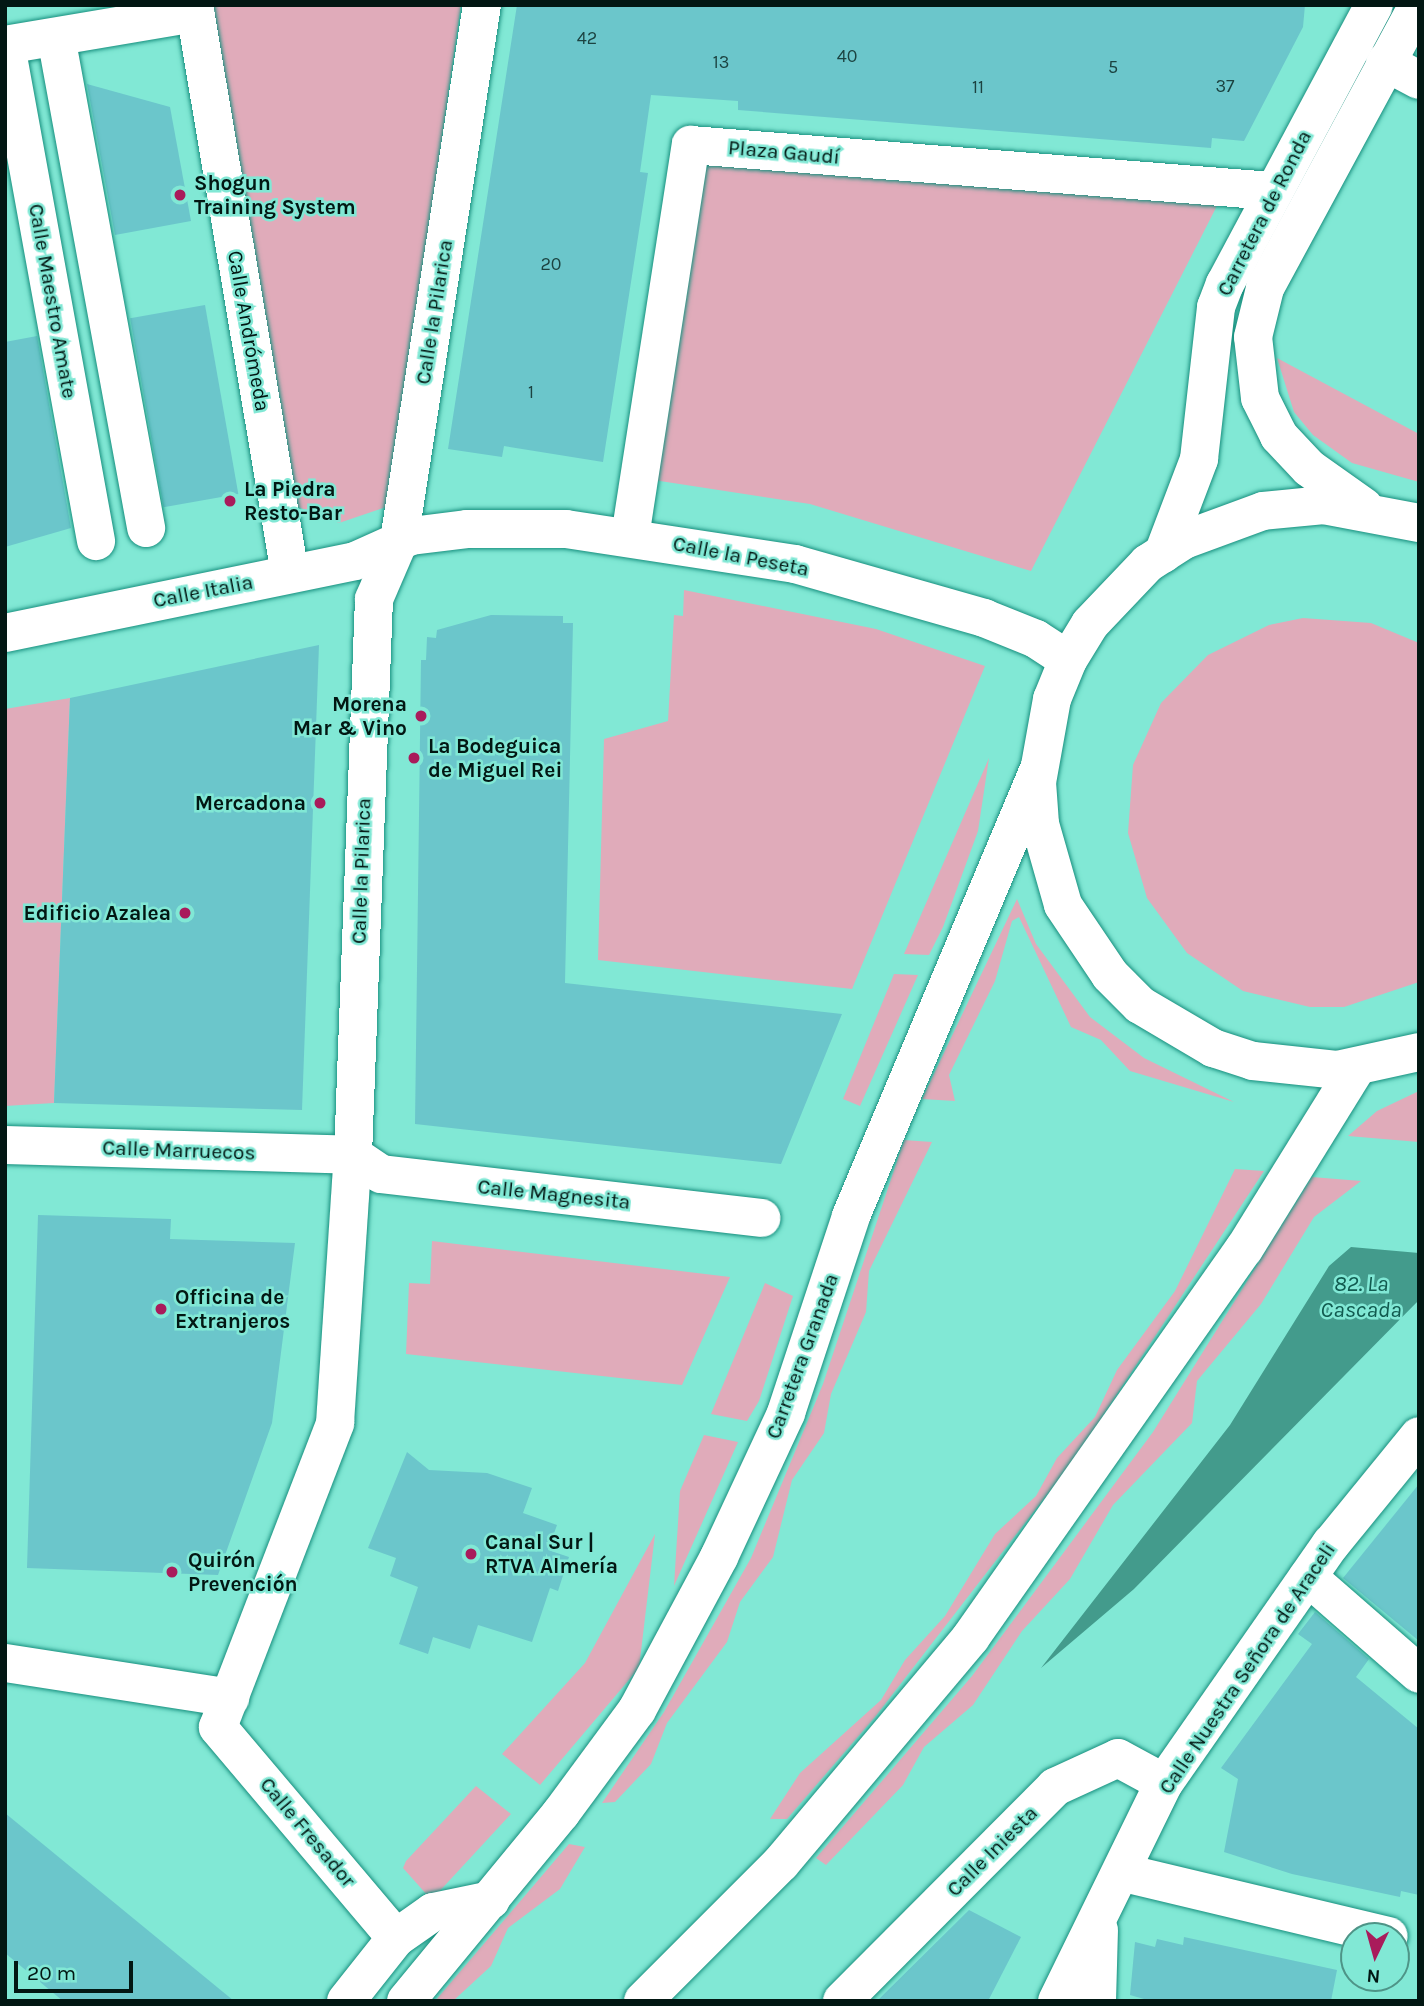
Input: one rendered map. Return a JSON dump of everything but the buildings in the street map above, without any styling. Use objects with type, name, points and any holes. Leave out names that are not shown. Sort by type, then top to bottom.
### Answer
[{"type":"street","name":"Calle la Pilarica","points":[[224,1712],[335,1423],[353,1155],[374,599],[399,541],[482,5]]},
{"type":"street","name":"Carretera de Ronda","points":[[1163,554],[1203,440],[1216,307],[1272,191],[1374,5]]},
{"type":"street","name":"Carretera de Ronda","points":[[1369,510],[1287,447],[1265,412],[1252,350],[1265,288],[1418,5]]},
{"type":"street","points":[[7,53],[195,9]]},
{"type":"street","name":"Calle Andrómeda","points":[[195,9],[290,574]]},
{"type":"street","name":"Calle Maestro Amate","points":[[7,53],[96,541]]},
{"type":"street","points":[[59,53],[146,528]]},
{"type":"street","points":[[1385,62],[1419,80]]},
{"type":"street","name":"Plaza Gaudí","points":[[630,537],[691,145],[1272,191]]},
{"type":"street","points":[[45,258],[95,249]]},
{"type":"street","points":[[56,319],[106,312]]},
{"type":"street","points":[[1416,1055],[1357,1067],[1295,1069],[1252,1062],[1213,1048],[1140,1004],[1090,950],[1063,905],[1040,824],[1038,772],[1052,699],[1068,660],[1117,591],[1163,554],[1222,522],[1263,511],[1324,505],[1369,510],[1419,523]]},
{"type":"street","name":"Calle la Peseta","points":[[399,541],[467,529],[566,529],[795,564],[884,587],[984,618],[1036,639],[1068,660]]},
{"type":"street","name":"Calle Italia","points":[[5,633],[355,561],[399,541]]},
{"type":"street","name":"Carretera Granada","points":[[405,2001],[491,1900],[637,1710],[719,1557],[786,1413],[851,1216],[1038,772]]},
{"type":"street","points":[[643,2001],[781,1863],[971,1637],[1244,1249],[1357,1067]]},
{"type":"street","name":"Calle Marruecos","points":[[5,1146],[353,1155]]},
{"type":"street","name":"Calle Magnesita","points":[[353,1155],[381,1174],[761,1218]]},
{"type":"street","name":"Calle Nuestra Señora de Araceli","points":[[1097,2001],[1099,1920],[1124,1873],[1164,1783],[1308,1577],[1419,1436]]},
{"type":"street","points":[[1308,1577],[1419,1674]]},
{"type":"street","points":[[5,1663],[224,1712]]},
{"type":"street","name":"Calle Fresador","points":[[224,1712],[396,1938]]},
{"type":"street","name":"Calle Iniesta","points":[[842,2001],[1055,1787],[1118,1758],[1164,1783]]},
{"type":"street","points":[[1124,1873],[1340,1924]]},
{"type":"street","points":[[346,2001],[396,1938],[433,1912],[491,1900]]},
{"type":"street","points":[[1057,2001],[1099,1920]]},
{"type":"shaded area","points":[[212,5],[461,5],[389,506],[339,523],[298,507]]},
{"type":"shaded area","points":[[698,154],[1223,194],[1031,571],[810,504],[647,479]]},
{"type":"shaded area","points":[[1277,358],[1419,434],[1419,482],[1352,463],[1313,435],[1294,412]]},
{"type":"shaded area","points":[[684,590],[876,629],[985,666],[852,989],[598,960],[604,739],[668,721],[674,615],[683,616]]},
{"type":"shaded area","points":[[1303,618],[1371,623],[1419,643],[1419,982],[1344,1007],[1310,1007],[1243,991],[1187,953],[1147,898],[1128,833],[1133,765],[1161,703],[1208,655],[1269,625]]},
{"type":"shaded area","points":[[70,698],[54,1103],[5,1106],[5,709]]},
{"type":"shaded area","points":[[989,758],[978,831],[943,927],[929,955],[904,954]]},
{"type":"shaded area","points":[[1017,899],[1036,944],[1090,1017],[1144,1058],[1234,1102],[1130,1071],[1101,1040],[1071,1027],[1019,917],[1012,921],[995,981],[949,1075],[955,1101],[922,1099]]},
{"type":"shaded area","points":[[894,974],[918,975],[860,1106],[843,1099]]},
{"type":"shaded area","points":[[1419,1091],[1419,1142],[1348,1136],[1377,1111]]},
{"type":"shaded area","points":[[904,1140],[932,1142],[869,1271],[866,1312],[831,1394],[824,1433],[792,1480],[773,1557],[740,1602],[727,1642],[667,1723],[651,1764],[615,1802],[602,1803],[664,1712],[751,1558],[823,1384]]},
{"type":"shaded area","points":[[1235,1169],[1264,1171],[1073,1461],[875,1717],[787,1819],[770,1819],[800,1773],[881,1700],[905,1660],[945,1616],[995,1534],[1036,1496],[1057,1458],[1095,1417],[1117,1370],[1175,1291]]},
{"type":"shaded area","points":[[1312,1177],[1361,1181],[1314,1217],[1261,1304],[1197,1381],[1192,1423],[1113,1505],[1070,1579],[1022,1631],[973,1705],[924,1747],[903,1785],[826,1865],[816,1858],[972,1676],[1153,1432]]},
{"type":"shaded area","points":[[432,1241],[730,1277],[682,1385],[406,1354],[409,1283],[430,1284]]},
{"type":"shaded area","points":[[765,1283],[793,1296],[759,1401],[747,1421],[711,1414]]},
{"type":"shaded area","points":[[704,1435],[738,1442],[674,1586],[680,1491]]},
{"type":"shaded area","points":[[655,1534],[639,1668],[540,1785],[502,1754],[585,1663]]},
{"type":"shaded area","points":[[476,1786],[511,1814],[436,1895],[428,1896],[403,1868],[406,1861]]},
{"type":"shaded area","points":[[569,1844],[585,1847],[560,1889],[508,1928],[491,1966],[453,2001],[435,2001]]},
{"type":"water","name":"82. La Cascada","points":[[1351,1247],[1419,1253],[1419,1300],[1134,1589],[1041,1668],[1230,1425],[1329,1266]]},
{"type":"place","name":"Shogun Training System","points":[[180,195]]},
{"type":"place","name":"La Piedra Resto-Bar","points":[[230,501]]},
{"type":"place","name":"Morena Mar & Vino","points":[[421,716]]},
{"type":"place","name":"La Bodeguica de Miguel Rei","points":[[414,758]]},
{"type":"place","name":"Mercadona","points":[[320,803]]},
{"type":"place","name":"Edificio Azalea","points":[[185,913]]},
{"type":"place","name":"Officina de Extranjeros","points":[[161,1309]]},
{"type":"place","name":"Canal Sur | RTVA Almería","points":[[471,1554]]},
{"type":"place","name":"Quirón Prevención","points":[[172,1572]]}]
